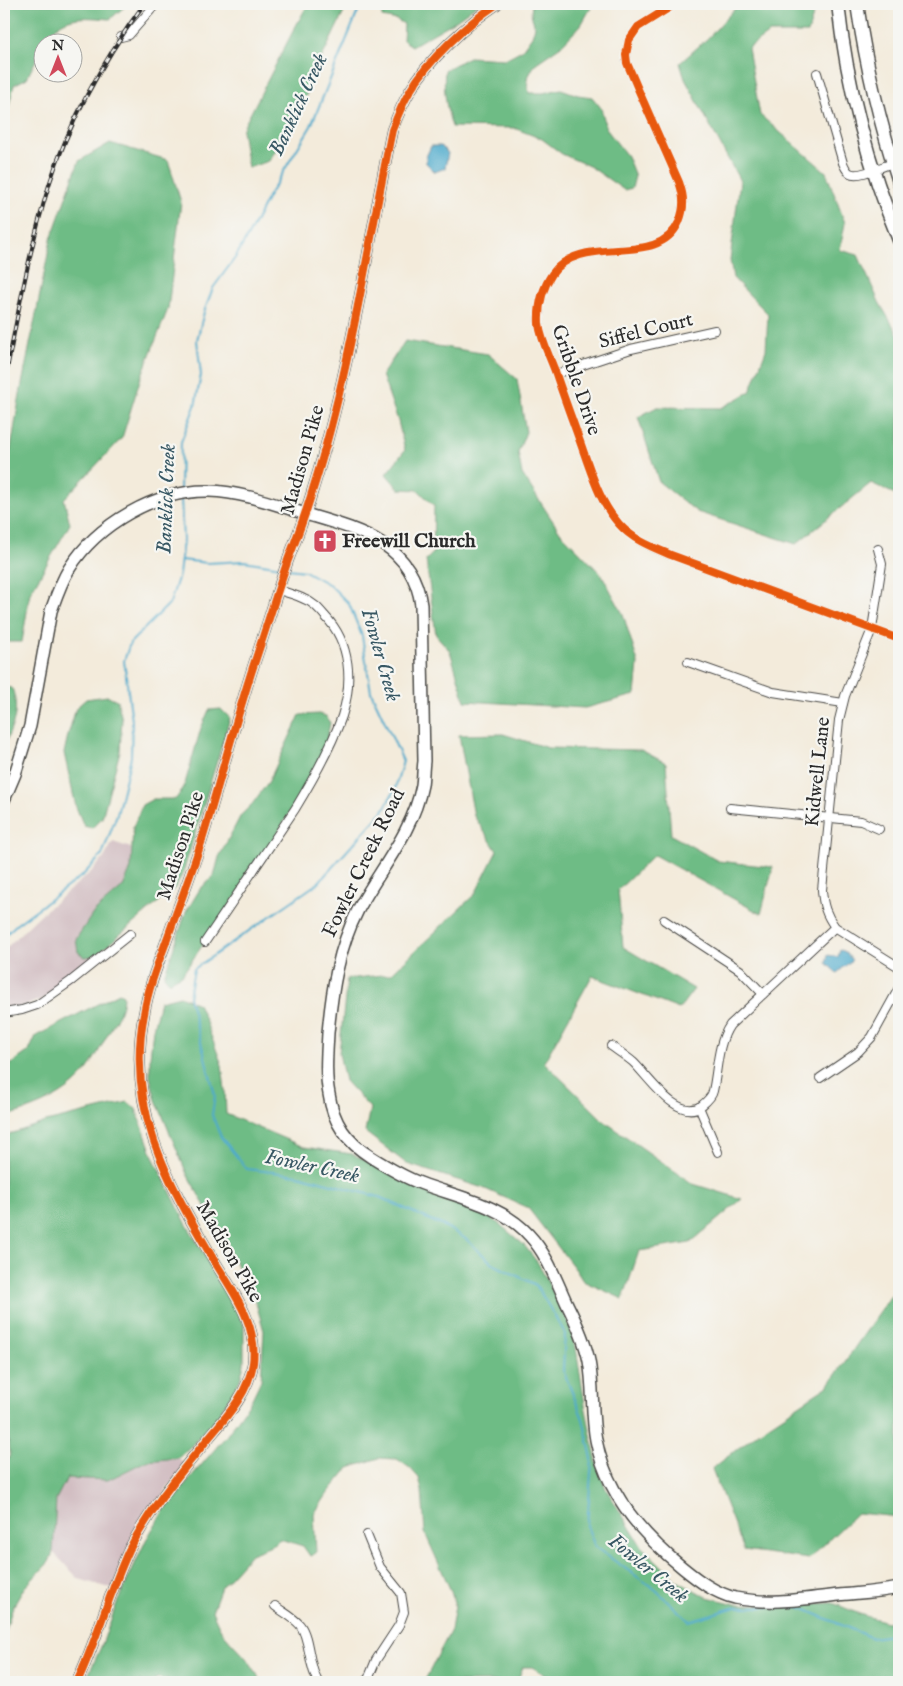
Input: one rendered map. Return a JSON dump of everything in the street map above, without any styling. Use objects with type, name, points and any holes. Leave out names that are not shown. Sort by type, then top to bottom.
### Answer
[{"type":"main road","points":[[838,4],[841,31],[856,101],[875,169],[899,240]]},
{"type":"main road","points":[[857,4],[874,100],[899,182]]},
{"type":"main road","name":"Fowler Creek Road","points":[[4,800],[15,774],[30,726],[51,611],[61,585],[77,558],[99,533],[127,514],[155,501],[195,492],[208,491],[235,494],[272,503],[370,535],[389,547],[404,563],[413,577],[418,588],[421,606],[424,754],[422,785],[415,809],[402,838],[351,925],[343,944],[336,970],[331,1003],[327,1069],[330,1102],[339,1126],[352,1143],[386,1167],[422,1184],[484,1205],[512,1220],[528,1234],[550,1267],[585,1344],[589,1362],[596,1438],[607,1477],[627,1510],[648,1536],[694,1578],[713,1590],[734,1598],[756,1601],[798,1600],[899,1588]]},
{"type":"street","points":[[121,37],[129,35],[156,4]]},
{"type":"street","name":"Madison Pike","points":[[77,1682],[131,1546],[170,1485],[238,1401],[252,1369],[253,1345],[246,1314],[194,1226],[155,1147],[142,1102],[139,1054],[144,1012],[149,992],[202,840],[254,665],[328,439],[346,363],[392,130],[399,111],[414,85],[434,60],[462,31],[498,4]]},
{"type":"street","name":"Gribble Drive","points":[[675,4],[638,27],[629,40],[626,55],[627,63],[683,193],[684,204],[682,214],[670,234],[658,243],[648,246],[587,252],[569,259],[559,266],[552,274],[541,297],[539,327],[600,494],[615,519],[628,532],[647,545],[671,555],[899,639]]},
{"type":"street","points":[[817,73],[847,171],[852,174],[858,174],[893,163]]},
{"type":"street","name":"Siffel Court","points":[[556,374],[631,349],[715,330]]},
{"type":"street","name":"Kidwell Lane","points":[[835,928],[828,918],[823,902],[822,890],[838,720],[872,629],[882,564],[878,549]]},
{"type":"street","points":[[205,942],[303,796],[342,717],[346,697],[348,667],[346,651],[341,637],[331,622],[310,602],[280,585]]},
{"type":"street","points":[[688,662],[773,692],[843,703]]},
{"type":"street","points":[[730,808],[861,821],[879,829]]},
{"type":"street","points":[[664,920],[740,970],[763,994]]},
{"type":"street","points":[[611,1046],[631,1060],[678,1107],[699,1108],[712,1095],[722,1041],[730,1025],[835,928],[899,967]]},
{"type":"street","points":[[4,1013],[37,1005],[71,981],[130,934]]},
{"type":"street","points":[[820,1078],[858,1052],[872,1037],[899,988]]},
{"type":"street","points":[[699,1108],[718,1152]]},
{"type":"street","points":[[368,1535],[380,1567],[401,1593],[404,1612],[400,1624],[376,1660],[368,1682]]},
{"type":"street","points":[[275,1606],[292,1618],[303,1630],[312,1670],[318,1682]]},
{"type":"shaded area","points":[[113,842],[131,848],[131,868],[123,887],[94,912],[85,957],[95,956],[97,959],[48,997],[4,1013],[4,950],[40,915],[91,872],[104,858]]},
{"type":"shaded area","points":[[178,1458],[187,1465],[169,1485],[112,1589],[79,1579],[53,1552],[56,1499],[67,1478],[108,1480],[146,1461]]},
{"type":"green space","points":[[4,4],[128,4],[110,19],[73,19],[65,21],[52,32],[32,32],[32,68],[27,78],[14,85],[4,125]]},
{"type":"green space","points":[[308,4],[348,4],[310,82],[303,106],[269,161],[248,168],[242,130]]},
{"type":"green space","points":[[382,4],[478,4],[452,23],[412,46],[403,40],[404,24],[397,20],[382,17]]},
{"type":"green space","points":[[532,4],[593,4],[581,25],[561,46],[535,64],[527,79],[529,93],[543,93],[561,89],[578,95],[592,97],[601,108],[607,130],[627,156],[635,176],[632,188],[624,190],[591,167],[562,154],[542,139],[514,128],[452,127],[444,85],[445,70],[469,57],[505,59],[522,50],[532,36],[535,27],[531,14]]},
{"type":"green space","points":[[739,4],[816,4],[808,33],[769,33],[748,48],[760,115],[826,172],[845,223],[840,250],[858,255],[879,302],[899,336],[899,496],[871,483],[796,544],[697,512],[659,482],[638,417],[657,407],[721,408],[750,392],[766,350],[768,314],[733,278],[730,260],[740,181],[685,79],[680,63],[708,38]]},
{"type":"green space","points":[[110,143],[168,160],[181,202],[168,309],[140,380],[122,438],[64,499],[70,524],[30,593],[22,642],[4,642],[4,490],[20,394],[51,239],[79,161]]},
{"type":"green space","points":[[405,341],[488,354],[517,379],[526,432],[518,452],[522,474],[560,532],[602,575],[623,614],[638,663],[635,695],[585,708],[465,701],[450,651],[436,635],[426,560],[433,553],[434,506],[418,490],[399,489],[386,474],[405,450],[398,421],[382,375]]},
{"type":"green space","points":[[4,687],[12,688],[15,711],[13,724],[4,746]]},
{"type":"green space","points":[[107,696],[117,700],[122,719],[120,751],[102,818],[92,828],[84,826],[76,807],[64,753],[76,708],[86,699]]},
{"type":"green space","points":[[221,709],[230,718],[183,873],[175,888],[95,956],[85,957],[78,952],[76,939],[94,912],[123,887],[131,868],[133,827],[142,805],[153,799],[176,799],[184,787],[201,728],[209,710]]},
{"type":"green space","points":[[319,714],[326,716],[330,723],[324,755],[266,853],[182,975],[169,982],[164,976],[186,912],[200,889],[214,876],[219,857],[241,815],[253,803],[269,781],[300,715]]},
{"type":"green space","points":[[503,734],[548,748],[641,750],[666,763],[671,835],[718,861],[773,867],[761,914],[654,855],[618,890],[623,947],[694,989],[679,1009],[592,976],[544,1062],[604,1121],[693,1184],[742,1199],[690,1243],[639,1251],[623,1299],[583,1281],[528,1208],[483,1188],[407,1164],[365,1132],[370,1108],[345,1081],[339,1053],[347,979],[391,974],[475,894],[497,851],[474,816],[459,735]]},
{"type":"green space","points":[[119,993],[123,995],[122,1006],[86,1072],[68,1088],[51,1099],[33,1108],[4,1117],[4,1069],[29,1051],[36,1036]]},
{"type":"green space","points":[[180,996],[198,1004],[204,1017],[222,1065],[226,1114],[304,1147],[352,1154],[454,1203],[484,1215],[497,1222],[524,1245],[538,1263],[569,1323],[576,1348],[598,1468],[606,1489],[642,1547],[677,1581],[707,1597],[736,1604],[833,1603],[862,1615],[887,1622],[899,1620],[899,1682],[557,1682],[532,1667],[523,1667],[517,1682],[424,1682],[451,1630],[455,1606],[451,1591],[425,1533],[422,1490],[419,1478],[410,1468],[397,1459],[379,1458],[349,1468],[328,1493],[314,1514],[316,1553],[310,1556],[303,1546],[280,1539],[269,1547],[251,1554],[221,1587],[212,1611],[221,1630],[250,1663],[260,1682],[176,1682],[158,1678],[150,1682],[85,1682],[101,1647],[117,1603],[146,1540],[167,1505],[227,1435],[251,1401],[261,1380],[264,1331],[256,1303],[187,1174],[156,1100],[150,1077],[153,1029],[160,1001]]},
{"type":"green space","points":[[128,1102],[136,1109],[154,1159],[186,1223],[244,1325],[244,1364],[240,1380],[217,1417],[178,1458],[146,1461],[108,1480],[67,1478],[56,1499],[53,1552],[49,1562],[24,1588],[12,1609],[4,1637],[4,1476],[10,1453],[4,1417],[4,1136],[46,1122]]},
{"type":"green space","points":[[899,1284],[899,1517],[857,1513],[809,1559],[744,1550],[712,1469],[760,1431],[828,1386]]},
{"type":"water","points":[[431,146],[441,146],[448,153],[445,168],[435,172],[426,163],[426,157]]},
{"type":"water","points":[[840,950],[844,951],[852,960],[837,973],[826,963],[828,955],[838,957]]},
{"type":"waterway","name":"Banklick Creek","points":[[180,490],[181,442],[195,406],[201,375],[197,340],[204,312],[213,288],[235,258],[268,197],[311,126],[361,4]]},
{"type":"waterway","name":"Banklick Creek","points":[[4,936],[17,924],[83,875],[102,855],[117,814],[131,757],[132,721],[124,661],[130,643],[170,603],[179,575],[183,540],[181,499]]},
{"type":"waterway","name":"Fowler Creek","points":[[181,560],[208,563],[244,561],[281,567]]},
{"type":"waterway","name":"Fowler Creek","points":[[288,569],[305,571],[330,585],[349,604],[362,636],[371,692],[403,761],[395,789],[383,811],[318,883],[194,969],[189,997],[215,1095],[212,1115],[221,1137],[247,1169],[298,1175],[379,1197],[446,1227],[466,1239],[493,1264],[536,1285],[565,1333],[563,1370],[583,1419],[592,1459],[587,1526],[595,1547],[656,1590],[689,1621],[736,1607],[799,1607],[872,1638],[899,1634]]},
{"type":"railway","points":[[4,385],[29,259],[57,161],[89,90],[115,46],[144,4]]},
{"type":"cycle path","points":[[77,1682],[129,1550],[167,1490],[225,1419],[243,1393],[253,1363],[252,1334],[242,1307],[179,1199],[154,1141],[145,1111],[141,1080],[140,1048],[148,996],[202,840],[247,686],[326,445],[348,356],[392,130],[407,96],[427,67],[461,32],[497,4]]},
{"type":"cycle path","points":[[675,4],[638,27],[629,40],[626,55],[627,63],[681,187],[683,197],[681,217],[669,236],[655,244],[637,248],[582,254],[565,261],[552,274],[541,298],[539,324],[544,343],[598,490],[607,508],[624,530],[643,542],[671,555],[899,639]]},
{"type":"place","name":"Freewill Church","points":[[325,541]]}]
